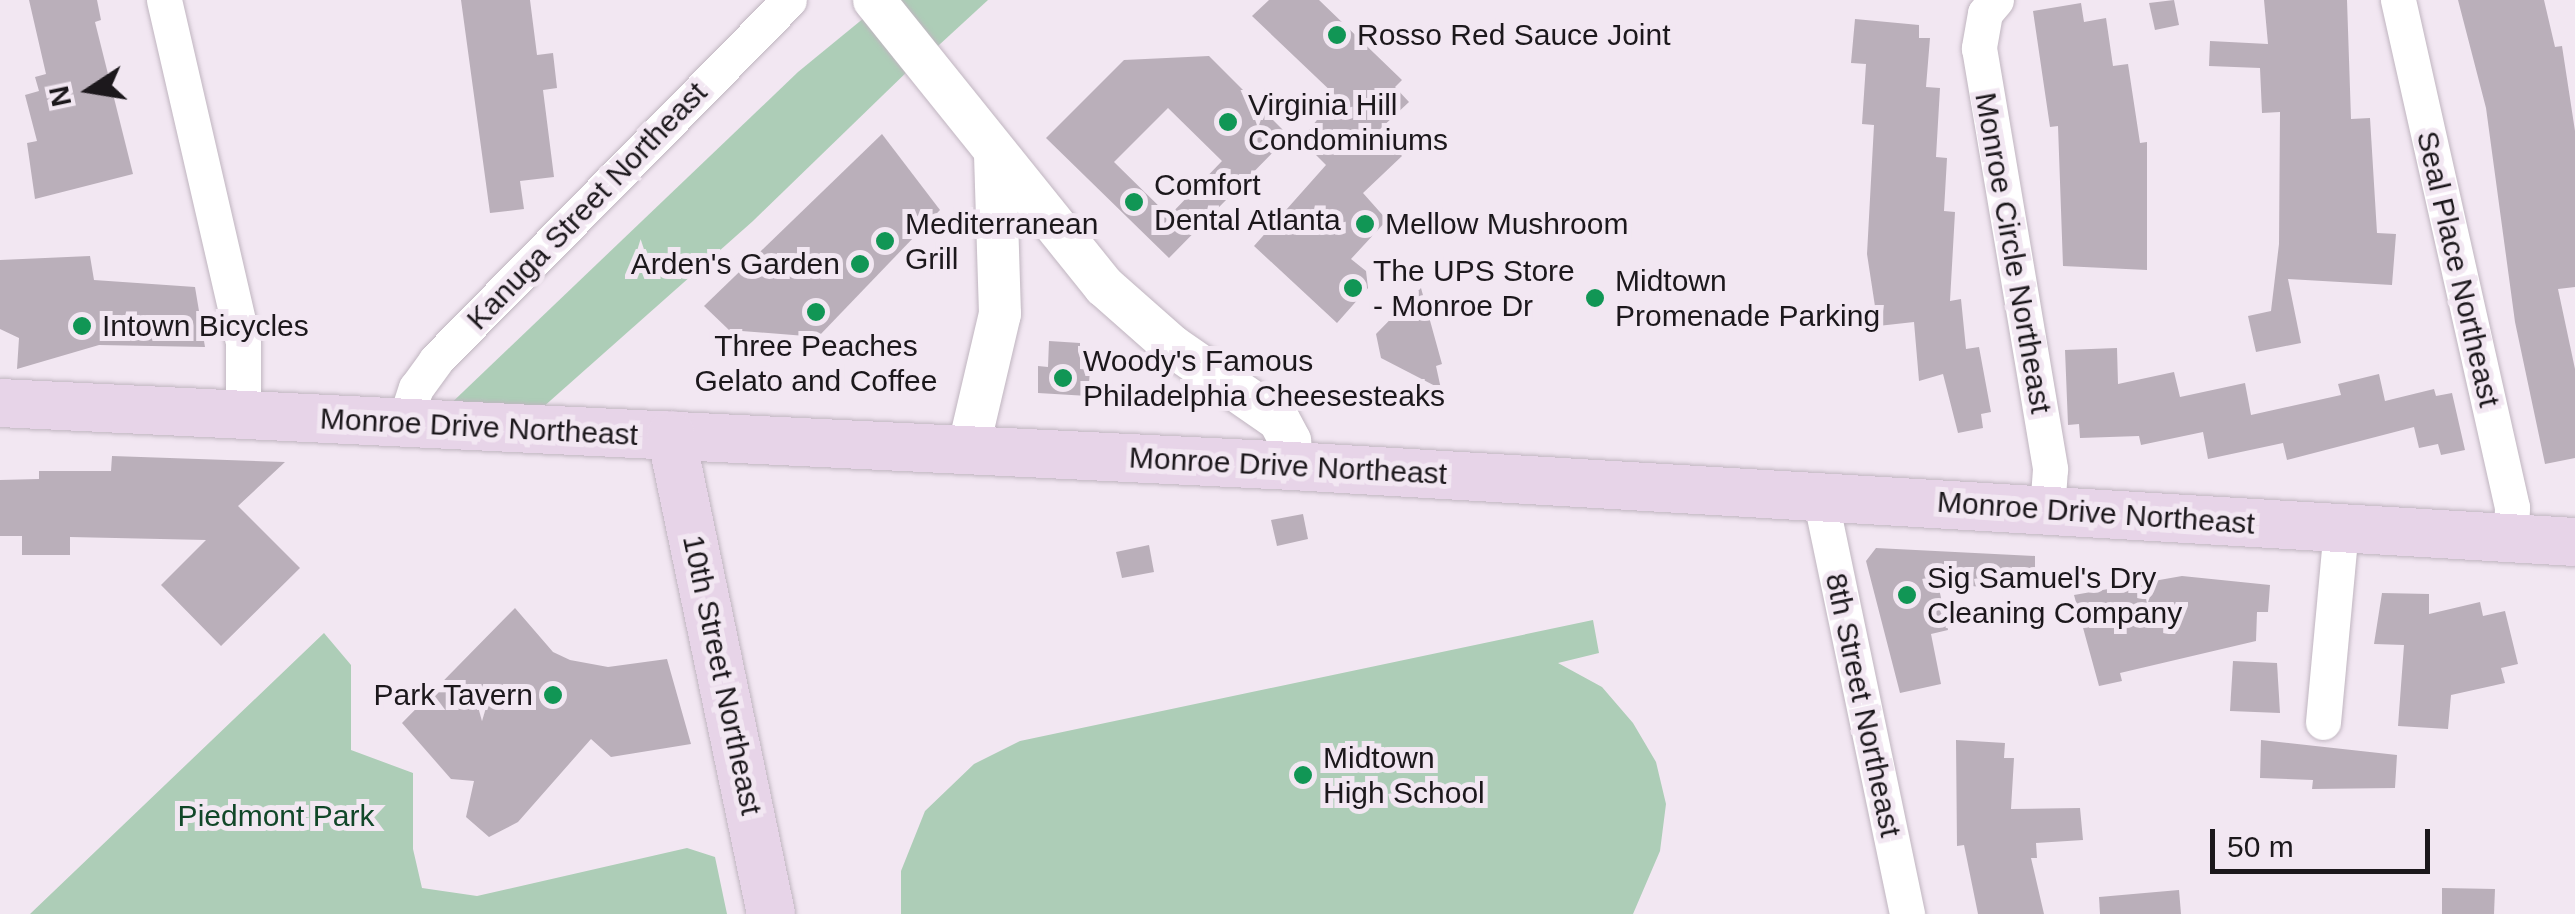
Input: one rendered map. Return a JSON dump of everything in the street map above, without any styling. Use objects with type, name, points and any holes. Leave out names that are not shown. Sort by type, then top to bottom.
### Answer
[{"type":"main road","name":"Monroe Drive Northeast","points":[[0,403],[1292,466],[2575,542]]},
{"type":"main road","name":"10th Street Northeast","points":[[671,435],[772,914]]},
{"type":"street","points":[[164,0],[243,342],[242,415]]},
{"type":"street","name":"Kanuga Street Northeast","points":[[404,424],[416,388],[436,360],[790,0]]},
{"type":"street","name":"Monroe Circle Northeast","points":[[1996,0],[1985,12],[1979,48],[2050,468],[2047,510]]},
{"type":"street","name":"Seal Place Northeast","points":[[2398,0],[2512,507],[2511,538]]},
{"type":"street","points":[[876,3],[1104,286],[1172,346],[1279,420],[1290,441],[1292,466]]},
{"type":"street","points":[[968,450],[1002,297],[995,154]]},
{"type":"street","name":"8th Street Northeast","points":[[1820,496],[1907,914]]},
{"type":"street","points":[[2323,722],[2341,528]]},
{"type":"green space","points":[[881,0],[988,0],[926,57]]},
{"type":"green space","points":[[870,13],[913,66],[753,221],[533,416],[442,412],[798,72]]},
{"type":"green space","points":[[1593,620],[1599,653],[1558,663],[1602,687],[1633,723],[1656,762],[1666,804],[1660,851],[1633,914],[901,914],[901,871],[925,811],[974,764],[1020,741]]},
{"type":"green space","name":"Piedmont Park","points":[[324,633],[351,665],[351,750],[413,773],[413,849],[422,888],[477,896],[687,848],[715,857],[727,914],[30,914]]},
{"type":"building","points":[[29,0],[97,0],[101,20],[95,22],[133,174],[35,199],[27,143],[37,141],[25,95],[39,91],[35,77],[46,74]]},
{"type":"building","points":[[461,0],[530,0],[537,55],[553,53],[557,88],[543,90],[554,177],[520,181],[524,209],[490,213]]},
{"type":"building","points":[[1269,0],[1319,0],[1402,80],[1395,87],[1409,102],[1378,131],[1402,156],[1363,193],[1387,220],[1351,259],[1366,271],[1368,288],[1337,323],[1254,246],[1326,165],[1301,140],[1336,96],[1252,16]]},
{"type":"building","points":[[2174,0],[2179,25],[2155,30],[2149,3]]},
{"type":"building","points":[[2264,0],[2347,0],[2351,119],[2370,118],[2377,233],[2396,234],[2392,285],[2288,279],[2301,343],[2256,352],[2248,316],[2271,311],[2279,244],[2280,112],[2262,113],[2260,68],[2209,66],[2210,41],[2268,44]]},
{"type":"building","points":[[2458,0],[2544,0],[2555,47],[2562,46],[2575,131],[2575,287],[2558,289],[2575,369],[2575,458],[2545,464],[2515,322],[2486,108]]},
{"type":"building","points":[[2081,3],[2084,22],[2106,18],[2113,66],[2128,64],[2140,143],[2147,142],[2147,270],[2063,266],[2058,126],[2050,127],[2033,11]]},
{"type":"building","points":[[1855,19],[1919,25],[1919,38],[1930,38],[1926,87],[1940,88],[1936,157],[1947,158],[1944,211],[1955,212],[1950,301],[1961,299],[1966,349],[1979,347],[1991,412],[1981,414],[1983,428],[1958,433],[1943,374],[1919,381],[1914,322],[1878,326],[1867,254],[1874,125],[1862,124],[1866,64],[1851,63]]},
{"type":"building","name":"Virginia Hill Condominiums","points":[[1209,56],[1289,136],[1169,258],[1046,138],[1124,60]],"holes":[[[1168,108],[1222,161],[1169,216],[1114,162]]]},
{"type":"building","points":[[882,134],[940,210],[818,337],[729,330],[704,306]]},
{"type":"building","points":[[90,256],[94,280],[195,287],[205,347],[99,345],[17,369],[19,338],[0,329],[0,260]]},
{"type":"building","points":[[1421,288],[1442,364],[1436,366],[1441,389],[1381,358],[1376,334]]},
{"type":"building","points":[[1049,341],[1080,343],[1080,369],[1090,370],[1088,396],[1038,393],[1038,366],[1048,367]]},
{"type":"building","points":[[2117,348],[2118,384],[2174,372],[2180,397],[2245,383],[2251,415],[2341,395],[2338,384],[2379,374],[2385,401],[2434,389],[2436,396],[2452,393],[2465,450],[2441,455],[2438,444],[2419,448],[2414,427],[2287,460],[2283,443],[2208,459],[2203,432],[2141,445],[2139,436],[2080,438],[2079,424],[2068,425],[2065,350]]},
{"type":"building","points":[[112,456],[285,462],[238,506],[300,568],[221,646],[161,585],[206,540],[70,537],[70,555],[22,555],[22,536],[0,536],[0,480],[39,479],[39,471],[111,471]]},
{"type":"building","points":[[1303,514],[1308,539],[1277,546],[1271,520]]},
{"type":"building","points":[[1149,545],[1154,572],[1122,578],[1116,552]]},
{"type":"building","points":[[1876,548],[2035,556],[2035,590],[1938,584],[1948,630],[1931,634],[1941,684],[1900,693],[1866,561]]},
{"type":"building","points":[[2182,576],[2270,585],[2268,612],[2257,612],[2256,641],[2120,673],[2122,681],[2099,686],[2074,595]]},
{"type":"building","points":[[2382,593],[2429,594],[2429,614],[2480,602],[2483,616],[2505,611],[2518,664],[2501,668],[2505,683],[2451,695],[2448,729],[2398,726],[2404,645],[2374,644]]},
{"type":"building","name":"Park Tavern","points":[[515,608],[553,652],[570,660],[608,667],[667,659],[691,744],[611,757],[591,739],[518,822],[489,837],[466,817],[474,781],[451,779],[402,723]]},
{"type":"building","points":[[2233,661],[2277,663],[2280,713],[2230,711]]},
{"type":"building","points":[[1956,740],[2005,743],[2004,758],[2014,758],[2011,809],[2080,808],[2083,840],[2036,843],[2037,858],[2031,858],[2044,914],[1978,914],[1964,845],[1957,846]]},
{"type":"building","points":[[2261,740],[2397,755],[2395,788],[2312,789],[2313,780],[2260,778]]},
{"type":"building","points":[[2442,888],[2495,889],[2494,914],[2442,914]]},
{"type":"building","points":[[2179,890],[2181,914],[2100,914],[2099,897]]},
{"type":"place","name":"Rosso Red Sauce Joint","points":[[1337,35]]},
{"type":"place","name":"Virginia Hill Condominiums","points":[[1228,122]]},
{"type":"place","name":"Comfort Dental Atlanta","points":[[1134,202]]},
{"type":"place","name":"Mellow Mushroom","points":[[1365,224]]},
{"type":"place","name":"Mediterranean Grill","points":[[885,241]]},
{"type":"place","name":"Arden's Garden","points":[[860,264]]},
{"type":"place","name":"The UPS Store - Monroe Dr","points":[[1353,288]]},
{"type":"place","name":"Midtown Promenade Parking","points":[[1595,298]]},
{"type":"place","name":"Three Peaches Gelato and Coffee","points":[[816,312]]},
{"type":"place","name":"Intown Bicycles","points":[[82,326]]},
{"type":"place","name":"Woody's Famous Philadelphia Cheesesteaks","points":[[1063,378]]},
{"type":"place","name":"Sig Samuel's Dry Cleaning Company","points":[[1907,595]]},
{"type":"place","name":"Park Tavern","points":[[553,695]]},
{"type":"place","name":"Midtown High School","points":[[1303,775]]}]
